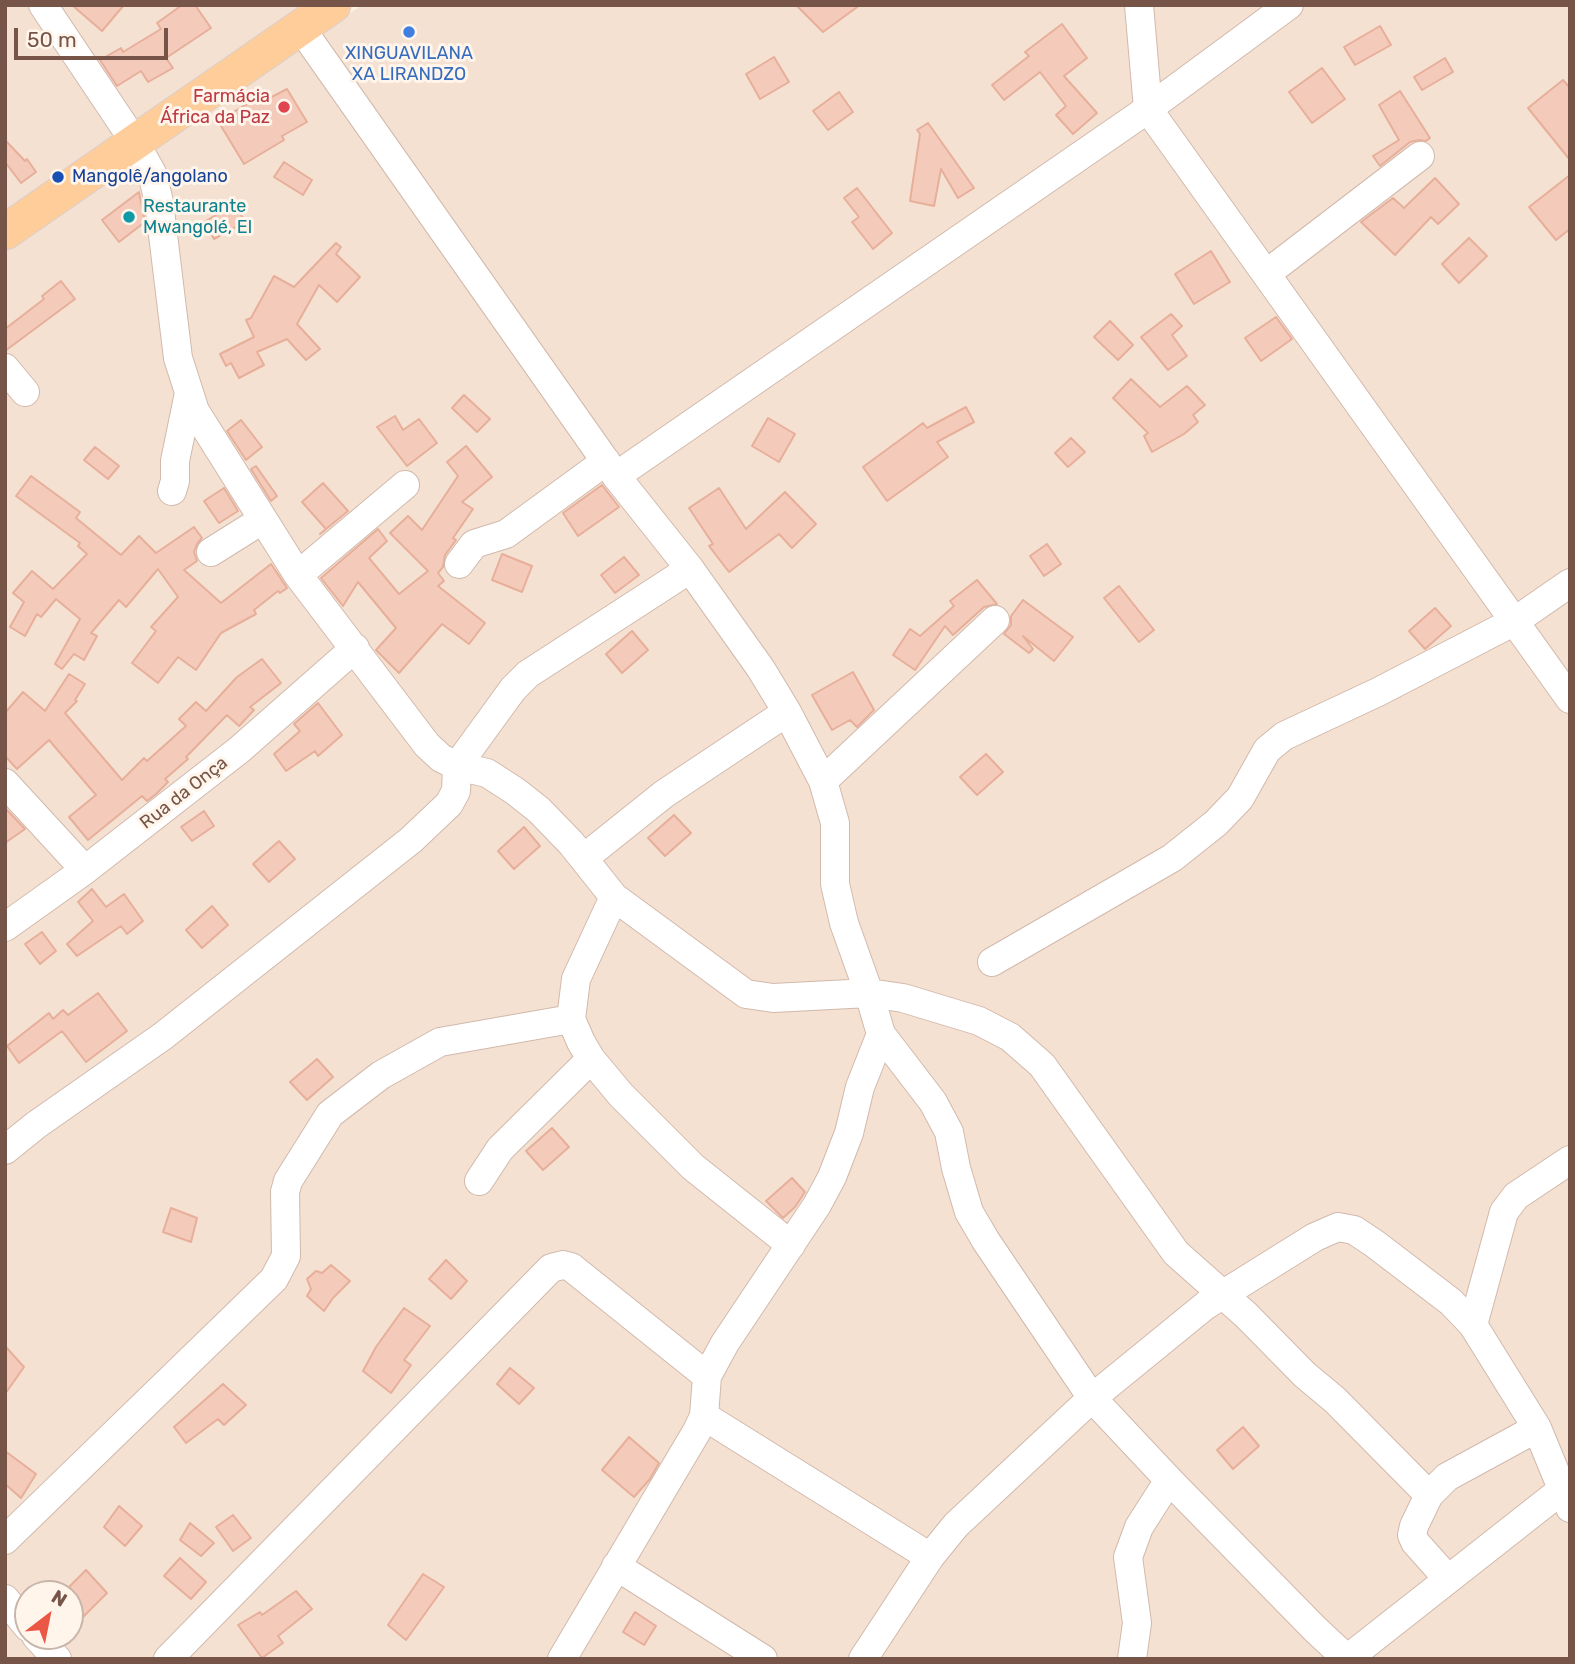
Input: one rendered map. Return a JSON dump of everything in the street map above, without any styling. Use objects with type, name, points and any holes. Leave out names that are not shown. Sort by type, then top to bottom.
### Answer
[{"type":"main road","points":[[5,232],[332,5]]},
{"type":"street","points":[[43,5],[134,141],[152,173],[159,202],[178,358],[195,411],[298,575],[427,745],[440,758],[457,766],[487,773],[515,791],[539,810],[584,858],[614,897],[746,994],[773,998],[869,993],[903,998],[979,1021],[1010,1037],[1042,1065],[1171,1247],[1245,1315],[1277,1349],[1335,1400],[1429,1495]]},
{"type":"street","points":[[1139,5],[1149,109],[1570,699]]},
{"type":"street","points":[[459,564],[474,544],[506,534],[611,469],[1149,109],[1289,5]]},
{"type":"street","points":[[300,27],[611,469],[690,569],[761,669],[787,712],[823,780],[835,822],[835,884],[844,923],[881,1034],[933,1102],[949,1132],[969,1212],[1092,1398],[1169,1480],[1347,1659],[1448,1579],[1566,1499],[1537,1428],[1473,1325],[1451,1302],[1375,1244],[1354,1230],[1338,1227],[1315,1237],[1206,1304],[1092,1398],[956,1525],[930,1557],[863,1659]]},
{"type":"street","points":[[1266,274],[1420,156]]},
{"type":"street","points":[[5,368],[25,392]]},
{"type":"street","points":[[172,491],[175,461],[189,393]]},
{"type":"street","points":[[298,575],[405,485]]},
{"type":"street","points":[[211,552],[262,520]]},
{"type":"street","points":[[5,1150],[36,1125],[163,1036],[411,840],[449,804],[456,791],[457,766],[513,689],[528,674],[690,569]]},
{"type":"street","points":[[992,962],[1172,858],[1216,823],[1240,798],[1267,750],[1284,736],[1378,692],[1515,621],[1570,583]]},
{"type":"street","points":[[823,780],[995,620]]},
{"type":"street","name":"Rua da Onça","points":[[5,927],[85,870],[239,750],[355,648]]},
{"type":"street","points":[[584,858],[664,794],[787,712]]},
{"type":"street","points":[[5,783],[85,870]]},
{"type":"street","points":[[614,897],[576,979],[571,1019],[592,1059],[621,1095],[693,1167],[791,1245]]},
{"type":"street","points":[[5,1539],[274,1279],[286,1256],[285,1192],[288,1181],[330,1114],[381,1075],[440,1042],[571,1019]]},
{"type":"street","points":[[562,1659],[697,1431],[704,1416],[707,1376],[725,1343],[791,1245],[832,1177],[849,1133],[860,1087],[881,1034]]},
{"type":"street","points":[[479,1181],[500,1149],[592,1059]]},
{"type":"street","points":[[1473,1325],[1504,1212],[1516,1196],[1570,1160]]},
{"type":"street","points":[[168,1659],[551,1268],[563,1265],[571,1267],[707,1376]]},
{"type":"street","points":[[704,1416],[930,1557]]},
{"type":"street","points":[[1448,1579],[1415,1542],[1412,1535],[1429,1495],[1447,1477],[1537,1428]]},
{"type":"street","points":[[1132,1659],[1137,1623],[1128,1558],[1139,1527],[1169,1480]]},
{"type":"street","points":[[616,1566],[763,1659]]},
{"type":"shaded area","points":[[5,5],[307,5],[5,217]]},
{"type":"shaded area","points":[[362,5],[1570,5],[1570,1659],[5,1659],[5,249]]},
{"type":"building","points":[[72,5],[124,5],[102,31]]},
{"type":"building","points":[[182,5],[195,5],[211,28],[166,58],[173,68],[148,82],[141,71],[117,86],[100,60],[121,48],[123,52],[161,29],[157,23]]},
{"type":"building","points":[[796,5],[860,5],[823,32]]},
{"type":"building","points":[[1062,24],[1087,58],[1064,76],[1097,113],[1073,134],[1056,115],[1066,106],[1040,72],[1004,100],[992,85],[1029,56],[1025,52]]},
{"type":"building","points":[[1380,26],[1391,45],[1355,65],[1344,47]]},
{"type":"building","points":[[774,57],[789,82],[760,99],[746,74]]},
{"type":"building","points":[[1445,58],[1453,72],[1422,90],[1414,77]]},
{"type":"building","points":[[1322,68],[1345,99],[1312,123],[1289,92]]},
{"type":"building","points":[[1563,80],[1570,88],[1570,160],[1528,108]]},
{"type":"building","points":[[287,89],[307,122],[282,136],[284,140],[244,164],[218,121],[259,97],[262,102]]},
{"type":"building","points":[[1400,91],[1430,138],[1426,141],[1410,142],[1380,166],[1373,156],[1399,140],[1379,105]]},
{"type":"building","points":[[839,92],[853,112],[828,130],[813,111]]},
{"type":"building","points":[[928,123],[974,188],[958,198],[941,169],[934,206],[910,201],[920,134],[917,130]]},
{"type":"building","points":[[5,140],[25,161],[27,159],[36,172],[21,183],[5,162]]},
{"type":"building","points":[[284,162],[312,180],[303,195],[274,177]]},
{"type":"building","points":[[1570,175],[1570,229],[1556,240],[1529,207]]},
{"type":"building","points":[[1435,178],[1459,204],[1438,224],[1431,217],[1395,255],[1361,222],[1393,198],[1404,208]]},
{"type":"building","points":[[857,188],[892,233],[873,249],[852,222],[859,217],[844,198]]},
{"type":"building","name":"Restaurante Mwangolé, El","points":[[139,192],[145,222],[119,242],[102,220]]},
{"type":"building","points":[[235,204],[245,222],[214,239],[204,222]]},
{"type":"building","points":[[1469,238],[1487,256],[1459,283],[1442,264]]},
{"type":"building","points":[[336,243],[341,247],[336,254],[360,277],[337,302],[319,285],[297,324],[320,349],[306,360],[287,339],[257,352],[264,365],[239,378],[231,363],[226,366],[220,354],[254,337],[246,320],[251,318],[274,276],[294,287]]},
{"type":"building","points":[[1211,251],[1230,282],[1194,304],[1175,274]]},
{"type":"building","points":[[61,281],[75,299],[5,351],[5,329],[44,299],[42,296]]},
{"type":"building","points":[[1171,314],[1182,326],[1172,335],[1187,356],[1168,370],[1141,337]]},
{"type":"building","points":[[1276,317],[1292,339],[1261,361],[1245,338]]},
{"type":"building","points":[[1110,321],[1133,345],[1118,360],[1094,337]]},
{"type":"building","points":[[1131,379],[1160,407],[1187,386],[1205,405],[1193,415],[1198,422],[1184,434],[1152,452],[1144,436],[1148,433],[1113,398]]},
{"type":"building","points":[[464,395],[490,419],[477,432],[452,408]]},
{"type":"building","points":[[966,407],[974,422],[937,442],[948,457],[887,501],[863,467],[923,423],[927,428]]},
{"type":"building","points":[[395,416],[403,430],[419,419],[437,443],[407,466],[377,427]]},
{"type":"building","points":[[768,418],[795,434],[779,462],[752,446]]},
{"type":"building","points":[[241,420],[262,447],[246,460],[227,431]]},
{"type":"building","points":[[1071,438],[1085,452],[1068,467],[1055,453]]},
{"type":"building","points":[[466,446],[492,477],[462,502],[473,509],[445,555],[443,567],[438,573],[444,581],[438,586],[485,623],[469,644],[442,624],[399,673],[376,650],[396,628],[358,582],[343,606],[321,578],[378,529],[387,541],[369,558],[399,594],[428,571],[390,533],[408,516],[422,530],[458,476],[447,462]]},
{"type":"building","points":[[95,447],[119,466],[108,479],[84,460]]},
{"type":"building","points":[[256,466],[277,496],[271,501],[251,469]]},
{"type":"building","points":[[31,476],[80,512],[76,518],[121,555],[139,536],[156,553],[194,527],[202,538],[194,552],[197,561],[184,570],[221,603],[271,564],[287,588],[280,593],[278,591],[254,610],[256,614],[221,633],[196,670],[178,657],[158,683],[132,663],[156,631],[151,627],[178,597],[158,569],[126,607],[119,600],[91,633],[97,636],[84,660],[74,654],[62,669],[55,664],[80,619],[56,599],[41,617],[37,614],[25,636],[10,627],[24,602],[13,593],[32,571],[53,589],[87,554],[78,546],[80,543],[16,496]]},
{"type":"building","points":[[323,483],[348,511],[320,534],[326,529],[302,502]]},
{"type":"building","points":[[602,485],[619,507],[578,536],[563,513]]},
{"type":"building","points":[[224,488],[238,511],[219,523],[204,501]]},
{"type":"building","points":[[719,488],[746,529],[785,492],[816,524],[792,548],[779,534],[729,572],[709,546],[713,544],[689,508]]},
{"type":"building","points":[[1047,544],[1061,564],[1044,576],[1030,556]]},
{"type":"building","points":[[502,554],[532,566],[522,592],[492,580]]},
{"type":"building","points":[[624,557],[639,575],[615,593],[601,575]]},
{"type":"building","points":[[977,580],[997,604],[984,607],[953,635],[945,626],[915,670],[893,655],[910,629],[920,636],[954,606],[950,601]]},
{"type":"building","points":[[1119,586],[1154,630],[1139,642],[1104,598]]},
{"type":"building","points":[[1023,600],[1073,637],[1054,661],[1023,636],[1033,649],[1029,653],[1004,634],[1011,625],[1011,616]]},
{"type":"building","points":[[1435,608],[1451,626],[1425,649],[1409,631]]},
{"type":"building","points":[[632,631],[648,650],[622,673],[606,654]]},
{"type":"building","points":[[262,659],[281,683],[250,707],[254,710],[239,726],[227,715],[186,757],[188,759],[165,779],[168,782],[156,794],[147,801],[142,796],[88,840],[69,817],[96,795],[49,740],[17,769],[5,756],[5,713],[23,692],[45,711],[69,674],[85,684],[75,700],[77,701],[65,713],[122,780],[144,758],[147,761],[186,726],[179,719],[196,702],[206,711],[237,677]]},
{"type":"building","points":[[853,672],[874,710],[857,727],[850,720],[832,730],[812,695]]},
{"type":"building","points":[[318,703],[342,735],[318,756],[315,751],[286,771],[274,754],[300,731],[294,724]]},
{"type":"building","points":[[986,754],[1003,772],[977,795],[960,777]]},
{"type":"building","points":[[5,808],[25,829],[5,843]]},
{"type":"building","points":[[204,811],[214,826],[192,841],[181,827]]},
{"type":"building","points":[[674,815],[691,833],[665,856],[648,838]]},
{"type":"building","points":[[524,827],[540,846],[514,869],[498,851]]},
{"type":"building","points":[[279,841],[295,859],[269,882],[253,864]]},
{"type":"building","points":[[92,889],[106,907],[124,894],[143,921],[127,934],[121,926],[77,956],[67,944],[93,921],[78,902]]},
{"type":"building","points":[[212,906],[228,925],[202,948],[186,930]]},
{"type":"building","points":[[42,932],[56,951],[40,964],[25,944]]},
{"type":"building","points":[[98,993],[127,1031],[86,1062],[62,1031],[19,1063],[7,1046],[49,1013],[53,1019],[63,1010],[68,1015]]},
{"type":"building","points":[[317,1059],[333,1077],[307,1100],[290,1082]]},
{"type":"building","points":[[552,1128],[569,1147],[543,1170],[526,1151]]},
{"type":"building","points":[[792,1178],[805,1192],[783,1218],[766,1201]]},
{"type":"building","points":[[171,1208],[197,1218],[191,1242],[163,1232]]},
{"type":"building","points":[[446,1260],[467,1281],[451,1299],[429,1279]]},
{"type":"building","points":[[331,1265],[350,1281],[324,1311],[307,1296],[311,1289],[307,1279],[316,1271],[322,1273]]},
{"type":"building","points":[[404,1308],[430,1326],[404,1360],[411,1365],[391,1393],[363,1371],[376,1347]]},
{"type":"building","points":[[5,1346],[24,1367],[5,1394]]},
{"type":"building","points":[[510,1368],[534,1388],[519,1404],[497,1384]]},
{"type":"building","points":[[223,1384],[246,1405],[224,1425],[218,1419],[186,1443],[174,1427]]},
{"type":"building","points":[[1243,1427],[1259,1446],[1233,1469],[1217,1450]]},
{"type":"building","points":[[629,1437],[659,1463],[650,1479],[634,1497],[602,1470]]},
{"type":"building","points":[[5,1451],[36,1474],[21,1498],[5,1484]]},
{"type":"building","points":[[119,1506],[142,1526],[125,1546],[104,1527]]},
{"type":"building","points":[[233,1515],[251,1538],[233,1551],[216,1527]]},
{"type":"building","points":[[190,1523],[214,1543],[201,1556],[180,1540]]},
{"type":"building","points":[[180,1558],[206,1582],[191,1599],[164,1576]]},
{"type":"building","points":[[86,1570],[107,1593],[84,1616],[84,1580],[76,1580]]},
{"type":"building","points":[[423,1574],[444,1587],[406,1640],[388,1625]]},
{"type":"building","points":[[296,1591],[312,1609],[278,1636],[283,1643],[262,1658],[238,1625],[260,1612],[262,1615]]},
{"type":"building","points":[[635,1612],[656,1626],[644,1645],[623,1632]]},
{"type":"place","name":"XINGUAVILANA XA LIRANDZO","points":[[409,32]]},
{"type":"place","name":"Farmácia África da Paz","points":[[284,107]]},
{"type":"place","name":"Mangolê/angolano","points":[[58,177]]},
{"type":"place","name":"Restaurante Mwangolé, El","points":[[129,217]]}]
